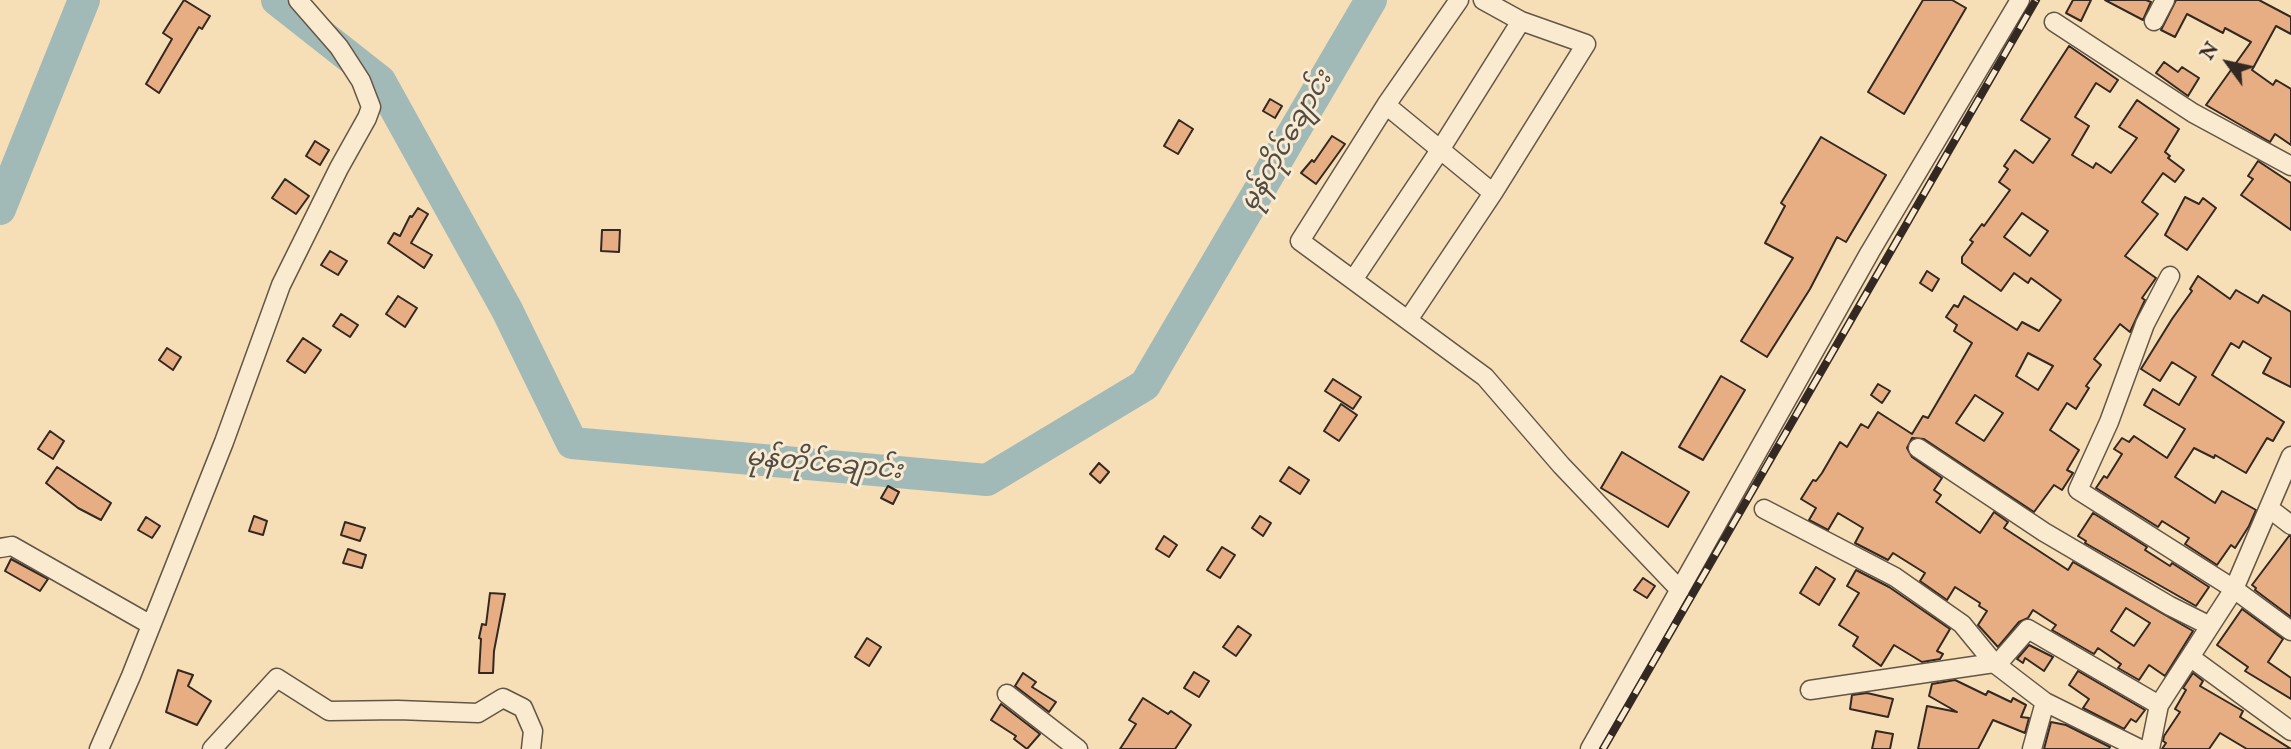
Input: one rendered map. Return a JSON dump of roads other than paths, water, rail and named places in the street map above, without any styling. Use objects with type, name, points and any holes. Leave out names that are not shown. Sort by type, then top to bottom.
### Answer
[{"type":"street","points":[[99,749],[225,442],[281,285],[371,107],[361,81],[339,47],[298,0]]},
{"type":"street","points":[[1459,0],[1386,105],[1300,241],[1485,377],[1560,466],[1680,590]]},
{"type":"street","points":[[1408,320],[1493,193],[1586,44],[1521,21],[1483,0]]},
{"type":"street","points":[[1590,749],[1870,252],[2020,0]]},
{"type":"street","points":[[2154,21],[2165,0]]},
{"type":"street","points":[[1353,280],[1440,150],[1521,21]]},
{"type":"street","points":[[2054,22],[2193,113],[2291,166]]},
{"type":"street","points":[[1386,105],[1493,193]]},
{"type":"street","points":[[2170,276],[2145,324],[2109,422],[2078,490],[2234,589],[2291,631]]},
{"type":"street","points":[[1918,448],[2044,533],[2170,606],[2210,626]]},
{"type":"street","points":[[2150,749],[2159,705],[2234,589],[2291,456]]},
{"type":"street","points":[[1765,509],[1895,577],[1962,624],[1994,663],[2045,702],[2140,749]]},
{"type":"street","points":[[2270,509],[2291,525]]},
{"type":"street","points":[[0,548],[12,546],[151,625]]},
{"type":"street","points":[[1810,691],[1994,663],[2001,660],[2028,629],[2159,705]]},
{"type":"street","points":[[2190,657],[2291,731]]},
{"type":"street","points":[[212,749],[277,678],[329,711],[478,713],[503,698],[523,708],[533,731],[531,749]]},
{"type":"street","points":[[1007,694],[1079,749]]},
{"type":"street","points":[[2032,749],[2045,702]]},
{"type":"waterway","name":"မုန်တိုင်ချောင်း","points":[[0,209],[84,0]]},
{"type":"waterway","name":"မုန်တိုင်ချောင်း","points":[[277,0],[380,81],[507,310],[572,443],[987,480],[1145,385],[1371,0]]},
{"type":"railway","points":[[1603,749],[2036,0]]}]
